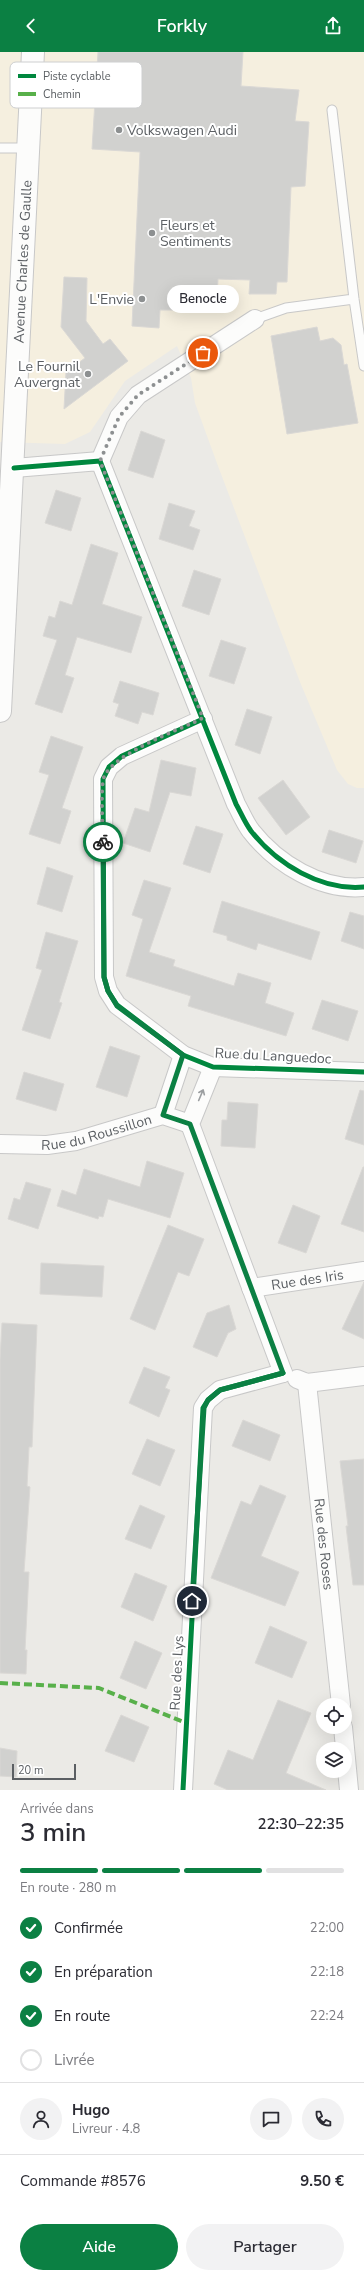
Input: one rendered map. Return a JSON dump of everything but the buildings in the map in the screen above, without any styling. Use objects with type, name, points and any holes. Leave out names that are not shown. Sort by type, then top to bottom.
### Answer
[{"type":"main road","name":"Avenue Charles de Gaulle","points":[[32,62],[33,52]]},
{"type":"main road","name":"Avenue Charles de Gaulle","points":[[0,711],[14,468],[30,108]]},
{"type":"street","points":[[255,319],[138,395],[119,417],[100,461],[236,804],[251,831],[274,855],[300,873],[328,884],[355,888],[364,887]]},
{"type":"street","points":[[14,468],[100,461]]},
{"type":"street","name":"Rue du Languedoc","points":[[203,718],[122,756],[109,767],[103,779],[104,977],[108,991],[117,1006],[183,1055],[213,1067],[364,1072]]},
{"type":"street","points":[[163,1115],[183,1055]]},
{"type":"street","points":[[213,1067],[190,1124],[283,1373],[308,1383],[364,1376]]},
{"type":"street","name":"Rue du Roussillon","points":[[0,1144],[47,1145],[76,1141],[163,1115],[190,1124]]},
{"type":"street","name":"Rue des Iris","points":[[251,1288],[364,1271]]},
{"type":"street","name":"Rue des Lys","points":[[183,1790],[204,1408],[208,1400],[220,1390],[283,1373]]},
{"type":"street","name":"Rue des Roses","points":[[308,1383],[340,1698]]},
{"type":"street","points":[[344,1734],[349,1790]]},
{"type":"lane","points":[[332,110],[354,299],[364,366]]},
{"type":"lane","points":[[0,148],[28,148]]},
{"type":"lane","points":[[255,319],[286,308],[354,299]]},
{"type":"shaded area","points":[[0,52],[364,52],[364,788],[357,788],[348,784],[337,770],[300,682],[218,466],[195,403],[191,378],[177,346],[125,381],[90,432],[65,444],[0,442]]},
{"type":"marked path","points":[[0,1683],[99,1688],[186,1723]]},
{"type":"cycle path","points":[[14,468],[100,461],[236,804],[247,825],[262,843],[274,854],[301,873],[332,885],[364,887]]},
{"type":"cycle path","points":[[203,719],[122,756],[109,767],[103,779],[104,977],[108,991],[117,1005],[183,1055],[213,1067],[364,1072]]},
{"type":"cycle path","points":[[183,1790],[203,1408],[208,1400],[220,1390],[283,1373]]},
{"type":"way so far","points":[[103,842],[103,779],[109,767],[122,756],[203,718],[100,461],[119,417],[138,395],[203,353]]},
{"type":"place","name":"Volkswagen Audi","points":[[119,130]]},
{"type":"place","name":"Fleurs et Sentiments","points":[[152,233]]},
{"type":"place","name":"L'Envie","points":[[142,299]]},
{"type":"place","name":"Benocle","points":[[203,353]]},
{"type":"place","name":"Le Fournil Auvergnat","points":[[88,374]]},
{"type":"route","points":[[103,842],[104,977],[108,991],[117,1006],[183,1055],[163,1115],[190,1124],[283,1373],[220,1390],[208,1400],[204,1408],[202,1418],[192,1601]]}]
